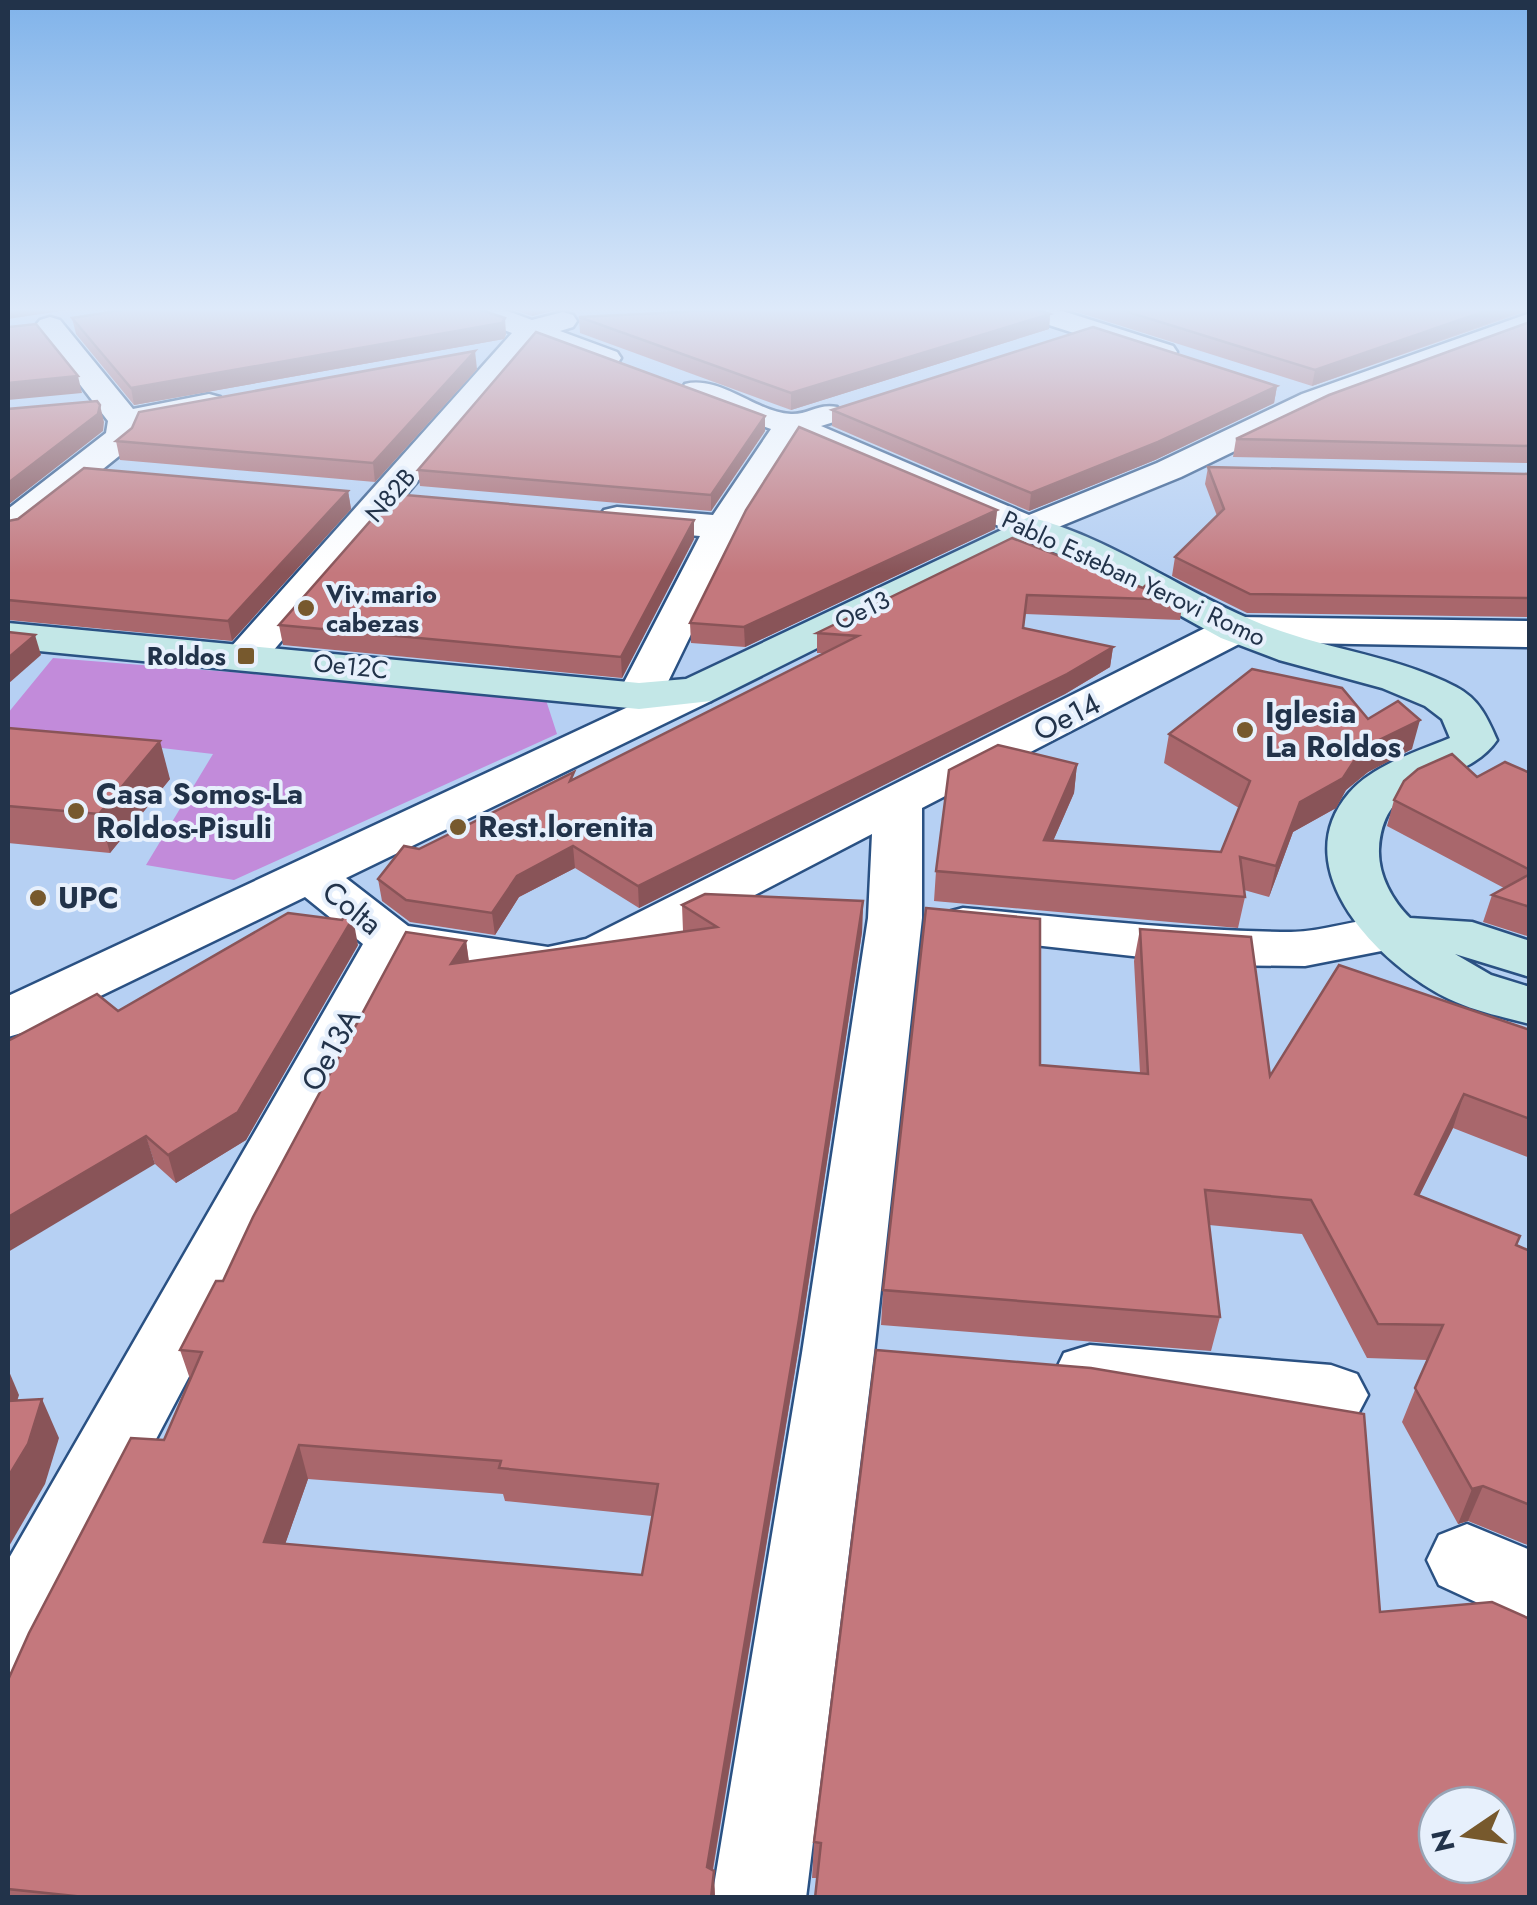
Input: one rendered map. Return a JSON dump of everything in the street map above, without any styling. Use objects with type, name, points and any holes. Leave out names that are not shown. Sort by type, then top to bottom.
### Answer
[{"type":"main road","name":"Pablo Esteban Yerovi Romo","points":[[1029,528],[1121,567],[1236,629],[1426,691],[1456,706],[1471,726],[1474,740],[1466,748],[1378,793],[1364,807],[1351,864],[1360,888],[1392,933],[1465,984],[1530,1006]]},
{"type":"main road","name":"Oe13","points":[[695,692],[1029,528]]},
{"type":"main road","name":"Oe12C","points":[[8,636],[639,696],[695,692]]},
{"type":"main road","points":[[1392,933],[1472,939],[1530,960]]},
{"type":"street","points":[[8,527],[122,437],[117,412],[101,396]]},
{"type":"street","name":"N82B","points":[[246,656],[475,396]]},
{"type":"street","name":"Pablo Esteban Yerovi Romo","points":[[709,396],[790,426],[1029,528]]},
{"type":"street","points":[[1297,396],[1313,401]]},
{"type":"street","points":[[1029,528],[1169,470],[1327,396]]},
{"type":"street","points":[[76,407],[117,412],[242,398]]},
{"type":"street","points":[[639,696],[724,527],[790,426],[847,408]]},
{"type":"street","points":[[1169,470],[1243,472]]},
{"type":"street","points":[[83,471],[122,474]]},
{"type":"street","points":[[350,495],[428,502]]},
{"type":"street","points":[[586,515],[724,527]]},
{"type":"street","points":[[1236,629],[1530,634]]},
{"type":"street","name":"Oe14","points":[[898,804],[1236,629]]},
{"type":"street","points":[[8,1018],[695,692]]},
{"type":"street","points":[[392,940],[548,964],[603,952],[898,804],[895,918],[867,1355],[759,1898]]},
{"type":"street","name":"Colta","points":[[312,877],[392,940]]},
{"type":"street","points":[[895,918],[1213,948],[1305,949],[1392,933]]},
{"type":"street","name":"Oe13A","points":[[8,1638],[392,940]]},
{"type":"street","points":[[1035,1370],[1330,1395]]},
{"type":"shaded area","points":[[53,658],[545,697],[557,734],[234,880],[146,865],[213,754],[8,730],[8,713]]},
{"type":"building","points":[[228,396],[434,396],[373,463],[116,441],[132,428],[139,412]]},
{"type":"building","points":[[481,396],[710,396],[765,416],[711,495],[418,470]]},
{"type":"building","points":[[876,396],[1256,396],[1158,442],[1031,493],[832,410]]},
{"type":"building","points":[[1327,396],[1530,396],[1530,446],[1236,439]]},
{"type":"building","points":[[97,401],[98,414],[8,483],[8,409]]},
{"type":"building","points":[[799,427],[997,510],[744,627],[690,623],[746,510]]},
{"type":"building","points":[[1208,467],[1530,474],[1530,598],[1250,594],[1175,557],[1224,509]]},
{"type":"building","points":[[84,468],[348,491],[228,621],[8,600],[8,521],[18,519]]},
{"type":"building","points":[[394,494],[694,520],[621,657],[279,625]]},
{"type":"building","points":[[1012,538],[1143,588],[1149,582],[1183,600],[1027,595],[1023,628],[1113,647],[1067,674],[638,886],[573,846],[517,876],[492,913],[406,900],[378,879],[404,846],[419,849],[574,772],[570,781],[858,636],[817,633]]},
{"type":"building","points":[[8,632],[35,635],[8,658]]},
{"type":"building","points":[[1252,669],[1342,688],[1368,719],[1398,701],[1420,720],[1375,742],[1354,761],[1343,778],[1300,802],[1276,866],[1240,857],[1245,897],[936,871],[949,770],[998,745],[1077,764],[1044,840],[1221,852],[1250,781],[1169,734]]},
{"type":"building","points":[[8,728],[160,741],[99,814],[8,806]]},
{"type":"building","points":[[1452,754],[1477,777],[1505,762],[1530,773],[1530,870],[1394,800],[1404,781],[1418,769]]},
{"type":"building","points":[[1530,874],[1530,907],[1492,895]]},
{"type":"building","points":[[705,894],[863,901],[799,1319],[707,1867],[714,1871],[711,1898],[94,1898],[8,1889],[8,1680],[131,1438],[164,1440],[202,1352],[180,1350],[216,1281],[223,1281],[253,1217],[406,932],[466,941],[451,964],[717,927],[682,905]],"holes":[[[299,1445],[501,1461],[499,1468],[658,1484],[642,1575],[264,1542]]]},
{"type":"building","points":[[926,908],[1040,919],[1040,1065],[1148,1074],[1140,929],[1251,937],[1270,1076],[1339,965],[1530,1030],[1530,1119],[1464,1094],[1415,1194],[1520,1236],[1516,1245],[1530,1251],[1530,1505],[1483,1486],[1472,1489],[1415,1388],[1443,1325],[1378,1324],[1311,1200],[1205,1190],[1220,1317],[883,1290]]},
{"type":"building","points":[[288,913],[342,920],[347,913],[353,918],[238,1112],[168,1155],[146,1136],[8,1217],[8,1041],[97,994],[118,1011]]},
{"type":"building","points":[[876,1350],[1091,1368],[1364,1414],[1380,1612],[1492,1602],[1530,1619],[1530,1898],[815,1898],[821,1843],[814,1842]]},
{"type":"building","points":[[42,1399],[28,1444],[8,1477],[8,1401]]},
{"type":"place","name":"Viv.mario cabezas","points":[[306,608]]},
{"type":"place","name":"Roldos","points":[[246,656]]},
{"type":"place","name":"Iglesia La Roldos","points":[[1245,730]]},
{"type":"place","name":"Casa Somos-La Roldos-Pisuli","points":[[76,811]]},
{"type":"place","name":"Rest.lorenita","points":[[458,827]]},
{"type":"place","name":"UPC","points":[[38,898]]}]
